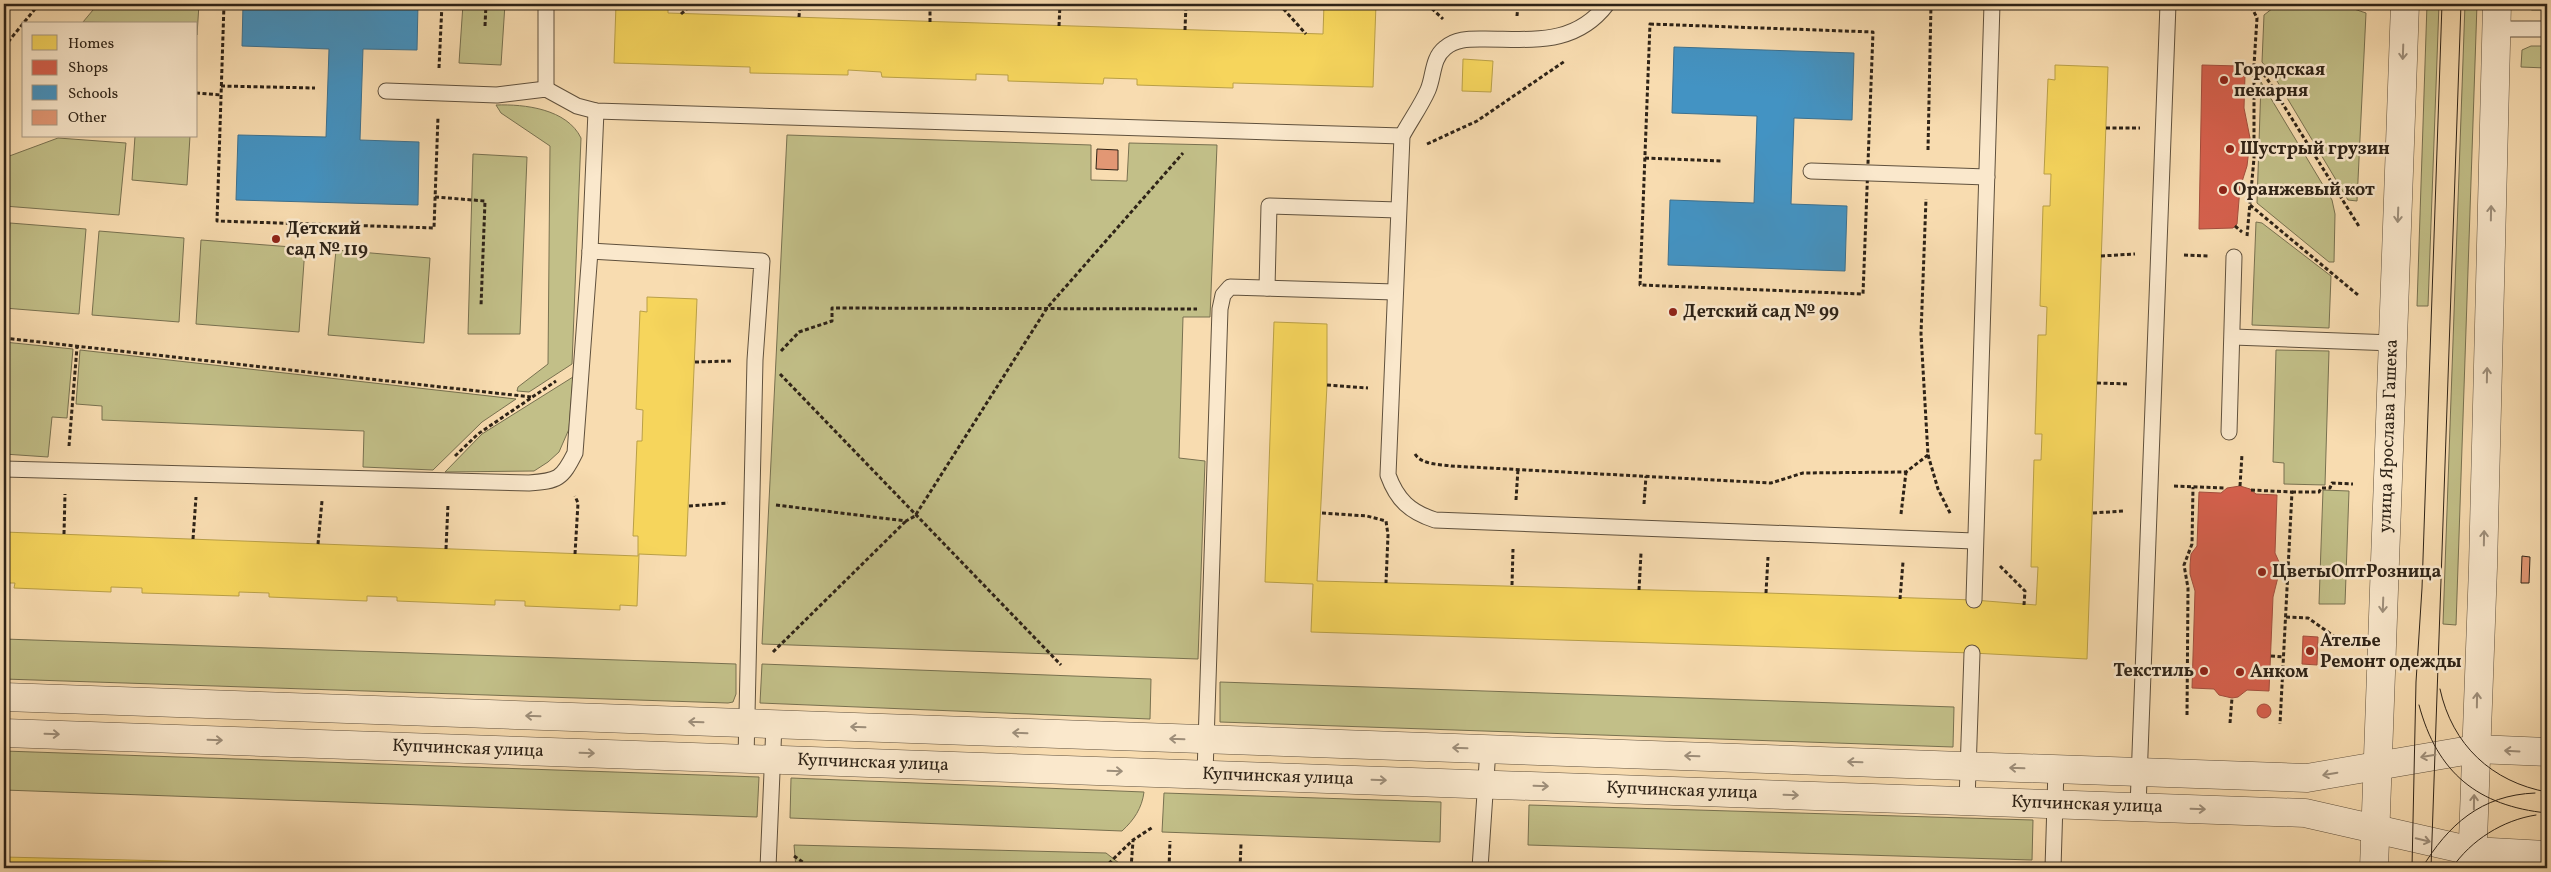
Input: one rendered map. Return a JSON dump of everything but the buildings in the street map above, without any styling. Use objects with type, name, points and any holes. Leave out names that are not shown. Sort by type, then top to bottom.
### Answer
[{"type":"street","name":"улица Ярослава Гашека","points":[[2374,868],[2405,4]]},
{"type":"street","points":[[2472,860],[2483,567],[2496,16]]},
{"type":"street","name":"Купчинская улица","points":[[4,698],[2307,778],[2476,749],[2547,752]]},
{"type":"street","name":"Купчинская улица","points":[[4,733],[2305,813],[2376,829],[2472,860],[2547,855]]},
{"type":"lane","points":[[546,4],[546,89]]},
{"type":"lane","points":[[1607,4],[1586,25],[1568,35],[1540,39],[1462,39],[1444,48],[1433,66],[1428,89],[1402,136],[1388,475],[1394,491],[1405,505],[1419,515],[1435,520],[1974,541]]},
{"type":"lane","points":[[1974,600],[1974,541],[1992,4]]},
{"type":"lane","points":[[2138,807],[2168,4]]},
{"type":"lane","points":[[2496,16],[2547,29]]},
{"type":"lane","points":[[386,91],[497,95],[546,89],[577,106],[596,111],[1402,136]]},
{"type":"lane","points":[[4,469],[530,483],[553,482],[565,472],[575,453],[590,251],[596,111]]},
{"type":"lane","points":[[1811,171],[1867,173],[1926,183],[1987,178]]},
{"type":"lane","points":[[1267,288],[1269,206],[1398,210]]},
{"type":"lane","points":[[590,251],[762,261],[755,360],[746,758]]},
{"type":"lane","points":[[2229,432],[2234,257]]},
{"type":"lane","points":[[1205,774],[1220,309],[1222,296],[1230,287],[1395,292]]},
{"type":"lane","points":[[2232,337],[2393,343]]},
{"type":"lane","points":[[1967,801],[1972,653]]},
{"type":"lane","points":[[768,868],[774,724]]},
{"type":"lane","points":[[1480,868],[1488,749]]},
{"type":"lane","points":[[2053,868],[2056,769]]},
{"type":"path","points":[[24,22],[39,4]]},
{"type":"path","points":[[224,4],[217,221],[434,228],[442,4]]},
{"type":"path","points":[[485,26],[486,4]]},
{"type":"path","points":[[681,14],[692,4]]},
{"type":"path","points":[[799,17],[800,4]]},
{"type":"path","points":[[930,4],[930,22]]},
{"type":"path","points":[[1059,26],[1060,4]]},
{"type":"path","points":[[1185,30],[1186,4]]},
{"type":"path","points":[[1279,4],[1306,34]]},
{"type":"path","points":[[1931,4],[1921,334],[1928,455],[1938,488],[1953,520],[2025,591],[2024,605]]},
{"type":"path","points":[[2101,256],[2158,254],[2234,257],[2247,236],[2254,158],[2254,65],[2257,18],[2250,4]]},
{"type":"path","points":[[1650,24],[1873,32],[1863,294],[1640,285],[1645,158],[1650,24]]},
{"type":"path","points":[[4,47],[22,25]]},
{"type":"path","points":[[1427,152],[1427,144],[1477,121],[1566,60],[1585,44],[1586,25]]},
{"type":"path","points":[[2254,65],[2266,77],[2360,228]]},
{"type":"path","points":[[221,86],[315,88]]},
{"type":"path","points":[[198,93],[221,95]]},
{"type":"path","points":[[2106,128],[2163,128]]},
{"type":"path","points":[[770,655],[906,521],[916,516],[1047,308],[1204,130]]},
{"type":"path","points":[[1645,158],[1722,161]]},
{"type":"path","points":[[435,197],[485,201],[480,306]]},
{"type":"path","points":[[2250,205],[2358,295]]},
{"type":"path","points":[[779,353],[799,332],[832,321],[832,308],[1220,309]]},
{"type":"path","points":[[4,338],[531,397]]},
{"type":"path","points":[[68,448],[77,346]]},
{"type":"path","points":[[776,366],[783,379],[1061,665]]},
{"type":"path","points":[[452,459],[478,434],[564,376]]},
{"type":"path","points":[[1327,384],[1392,390]]},
{"type":"path","points":[[2097,384],[2153,384]]},
{"type":"path","points":[[2229,432],[2242,446],[2240,486]]},
{"type":"path","points":[[1411,447],[1418,459],[1451,466],[1770,483],[1803,473],[1906,472],[1928,455]]},
{"type":"path","points":[[1900,599],[1906,472]]},
{"type":"path","points":[[2251,490],[2319,492],[2321,488],[2330,488],[2332,483],[2353,484]]},
{"type":"path","points":[[2150,486],[2225,488]]},
{"type":"path","points":[[2187,715],[2188,588],[2184,566],[2192,544],[2193,487]]},
{"type":"path","points":[[193,539],[197,488]]},
{"type":"path","points":[[64,534],[66,492]]},
{"type":"path","points":[[2280,724],[2292,492]]},
{"type":"path","points":[[318,544],[322,493]]},
{"type":"path","points":[[446,549],[448,498]]},
{"type":"path","points":[[689,506],[751,502],[906,521]]},
{"type":"path","points":[[575,554],[578,503]]},
{"type":"path","points":[[2093,513],[2148,510]]},
{"type":"path","points":[[1322,513],[1367,516],[1386,521],[1388,535],[1386,583]]},
{"type":"path","points":[[1512,585],[1514,523]]},
{"type":"path","points":[[1639,590],[1643,528]]},
{"type":"path","points":[[1766,593],[1770,533]]},
{"type":"path","points":[[2286,616],[2308,618],[2348,646]]},
{"type":"path","points":[[2188,652],[2193,653]]},
{"type":"path","points":[[2271,656],[2284,657]]},
{"type":"path","points":[[2230,723],[2232,698]]},
{"type":"path","points":[[1104,868],[1133,840],[1153,827]]},
{"type":"path","points":[[1131,868],[1133,840]]},
{"type":"path","points":[[1169,868],[1170,841]]},
{"type":"path","points":[[1240,868],[1241,844]]},
{"type":"shaded area","points":[[98,4],[199,4],[198,22],[83,22]]},
{"type":"shaded area","points":[[463,4],[505,4],[501,65],[459,63]]},
{"type":"shaded area","points":[[2427,4],[2439,4],[2428,306],[2417,306]]},
{"type":"shaded area","points":[[2465,4],[2477,4],[2456,625],[2443,624]]},
{"type":"shaded area","points":[[2524,4],[2547,4],[2547,10],[2532,10],[2524,7]]},
{"type":"shaded area","points":[[2285,6],[2354,9],[2366,13],[2357,201],[2348,200],[2277,81],[2262,62],[2264,15],[2273,8]]},
{"type":"shaded area","points":[[2531,46],[2546,46],[2546,68],[2521,67],[2522,50]]},
{"type":"shaded area","points":[[2261,82],[2332,200],[2335,214],[2334,262],[2329,262],[2257,203]]},
{"type":"shaded area","points":[[496,105],[532,107],[544,110],[566,120],[575,128],[581,138],[572,364],[529,392],[517,391],[518,387],[548,364],[550,146],[501,113]]},
{"type":"shaded area","points":[[787,135],[1091,145],[1091,180],[1127,181],[1129,143],[1217,145],[1210,317],[1183,317],[1179,458],[1205,461],[1198,659],[762,644]]},
{"type":"shaded area","points":[[58,138],[126,143],[119,215],[4,206],[4,158]]},
{"type":"shaded area","points":[[135,138],[190,138],[187,185],[132,180]]},
{"type":"shaded area","points":[[473,154],[527,157],[520,334],[468,334]]},
{"type":"shaded area","points":[[2256,222],[2262,223],[2331,276],[2329,328],[2252,325]]},
{"type":"shaded area","points":[[10,223],[86,229],[79,314],[4,308]]},
{"type":"shaded area","points":[[99,231],[184,238],[179,322],[92,315]]},
{"type":"shaded area","points":[[201,240],[305,248],[299,332],[196,324]]},
{"type":"shaded area","points":[[336,250],[430,258],[424,343],[328,335]]},
{"type":"shaded area","points":[[4,342],[73,349],[67,418],[52,417],[48,457],[4,454],[4,384],[7,344]]},
{"type":"shaded area","points":[[80,350],[516,399],[482,422],[433,470],[363,467],[364,431],[102,420],[102,406],[76,404]]},
{"type":"shaded area","points":[[2276,350],[2329,351],[2325,485],[2284,484],[2284,463],[2273,462]]},
{"type":"shaded area","points":[[573,377],[569,429],[559,452],[548,462],[534,471],[445,472],[482,434]]},
{"type":"shaded area","points":[[2323,490],[2349,491],[2345,604],[2319,604]]},
{"type":"shaded area","points":[[4,639],[736,664],[736,694],[733,702],[728,703],[4,679]]},
{"type":"shaded area","points":[[762,664],[1151,679],[1150,719],[760,703]]},
{"type":"shaded area","points":[[1220,682],[1954,707],[1953,747],[1220,722]]},
{"type":"shaded area","points":[[4,751],[759,777],[757,817],[4,790]]},
{"type":"shaded area","points":[[791,778],[1144,792],[1137,813],[1122,831],[790,818]]},
{"type":"shaded area","points":[[1164,793],[1441,802],[1440,842],[1162,832]]},
{"type":"shaded area","points":[[1529,805],[2033,820],[2032,860],[1528,845]]},
{"type":"shaded area","points":[[794,845],[1106,853],[1119,863],[1118,868],[796,868]]},
{"type":"tram line","points":[[2412,868],[2416,682],[2422,588],[2442,4]]},
{"type":"tram line","points":[[2431,868],[2461,4]]},
{"type":"tram line","points":[[2440,689],[2454,727],[2477,758],[2509,780],[2547,792]]},
{"type":"tram line","points":[[2419,705],[2437,750],[2449,767],[2464,782],[2481,794],[2500,803],[2547,813]]},
{"type":"tram line","points":[[2422,868],[2443,838],[2468,815],[2482,806],[2498,800],[2516,795],[2535,793]]},
{"type":"tram line","points":[[2452,868],[2468,849],[2489,833],[2512,821],[2536,815]]},
{"type":"place","name":"Городская пекарня","points":[[2224,80]]},
{"type":"place","name":"Шустрый грузин","points":[[2230,149]]},
{"type":"place","name":"Оранжевый кот","points":[[2223,190]]},
{"type":"place","name":"Детский сад № 119","points":[[276,239]]},
{"type":"place","name":"Детский сад № 99","points":[[1673,312]]},
{"type":"place","name":"ЦветыОптРозница","points":[[2262,572]]},
{"type":"place","name":"Ателье Ремонт одежды","points":[[2310,651]]},
{"type":"place","name":"Текстиль","points":[[2204,671]]},
{"type":"place","name":"Анком","points":[[2240,672]]}]
